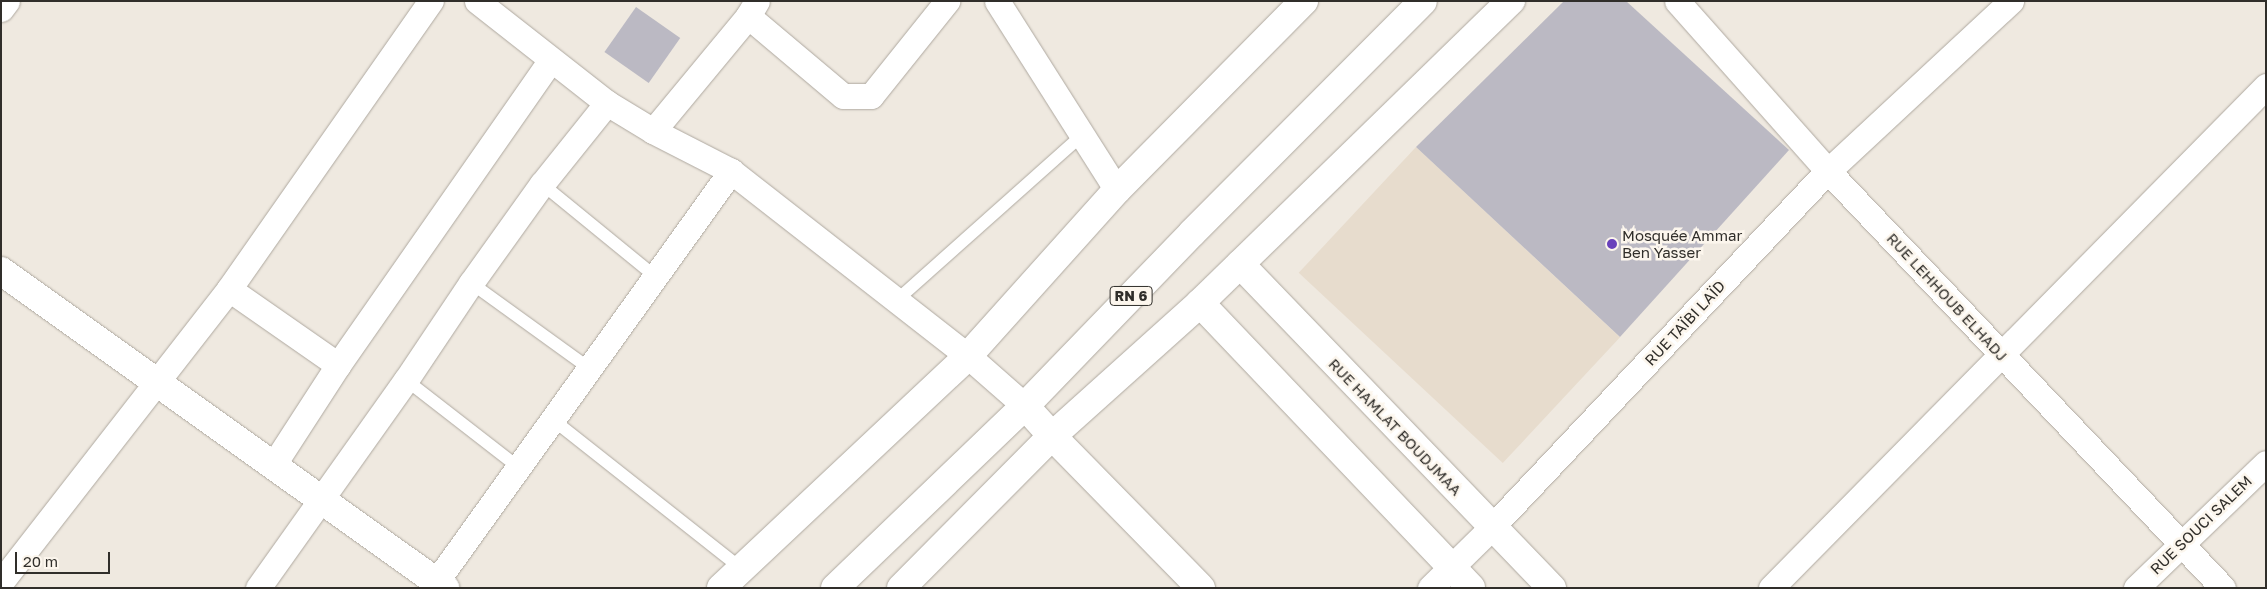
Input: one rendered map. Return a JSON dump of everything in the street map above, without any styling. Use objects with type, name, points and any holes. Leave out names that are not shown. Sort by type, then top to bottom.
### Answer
[{"type":"street","points":[[1,9],[7,1]]},
{"type":"street","points":[[1,582],[229,289],[431,1]]},
{"type":"street","points":[[477,1],[607,103],[653,131],[730,171],[968,356],[1025,406],[1201,588]]},
{"type":"street","points":[[653,131],[753,9],[843,96],[871,96],[947,1]]},
{"type":"street","points":[[997,1],[1117,190]]},
{"type":"street","points":[[722,588],[968,356],[1117,190],[1304,1]]},
{"type":"street","name":"RN 6","points":[[835,588],[1025,406],[1192,233],[1423,1]]},
{"type":"street","points":[[901,588],[1052,436],[1200,303],[1511,1]]},
{"type":"street","name":"RUE LEHHOUB ELHADJ","points":[[1676,1],[1828,171],[2001,356],[2223,588]]},
{"type":"street","name":"RUE TAÏBI LAÏD","points":[[1430,588],[1492,528],[1828,171],[2011,1]]},
{"type":"street","points":[[274,464],[338,365],[551,60]]},
{"type":"street","points":[[1771,588],[2266,86]]},
{"type":"street","points":[[258,588],[542,184],[607,103]]},
{"type":"street","points":[[1,271],[274,464],[440,585],[518,467],[730,171]]},
{"type":"street","name":"RUE HAMLAT BOUDJMAA","points":[[1240,264],[1492,528],[1552,588]]},
{"type":"street","points":[[229,289],[338,365]]},
{"type":"street","points":[[1200,303],[1471,588]]},
{"type":"street","name":"RUE SOUCI SALEM","points":[[2136,588],[2266,462]]},
{"type":"lane","points":[[896,300],[1082,135]]},
{"type":"lane","points":[[542,184],[656,276]]},
{"type":"lane","points":[[471,283],[589,368]]},
{"type":"lane","points":[[406,380],[518,467]]},
{"type":"lane","points":[[552,419],[742,569]]},
{"type":"shaded area","points":[[1416,147],[1620,337],[1503,463],[1299,273]]},
{"type":"building","name":"Mosquée Ammar Ben Yasser","points":[[1564,1],[1626,1],[1789,150],[1620,337],[1416,147]]},
{"type":"building","points":[[636,7],[680,38],[649,83],[604,52]]},
{"type":"place","name":"Mosquée Ammar Ben Yasser","points":[[1612,244]]}]
